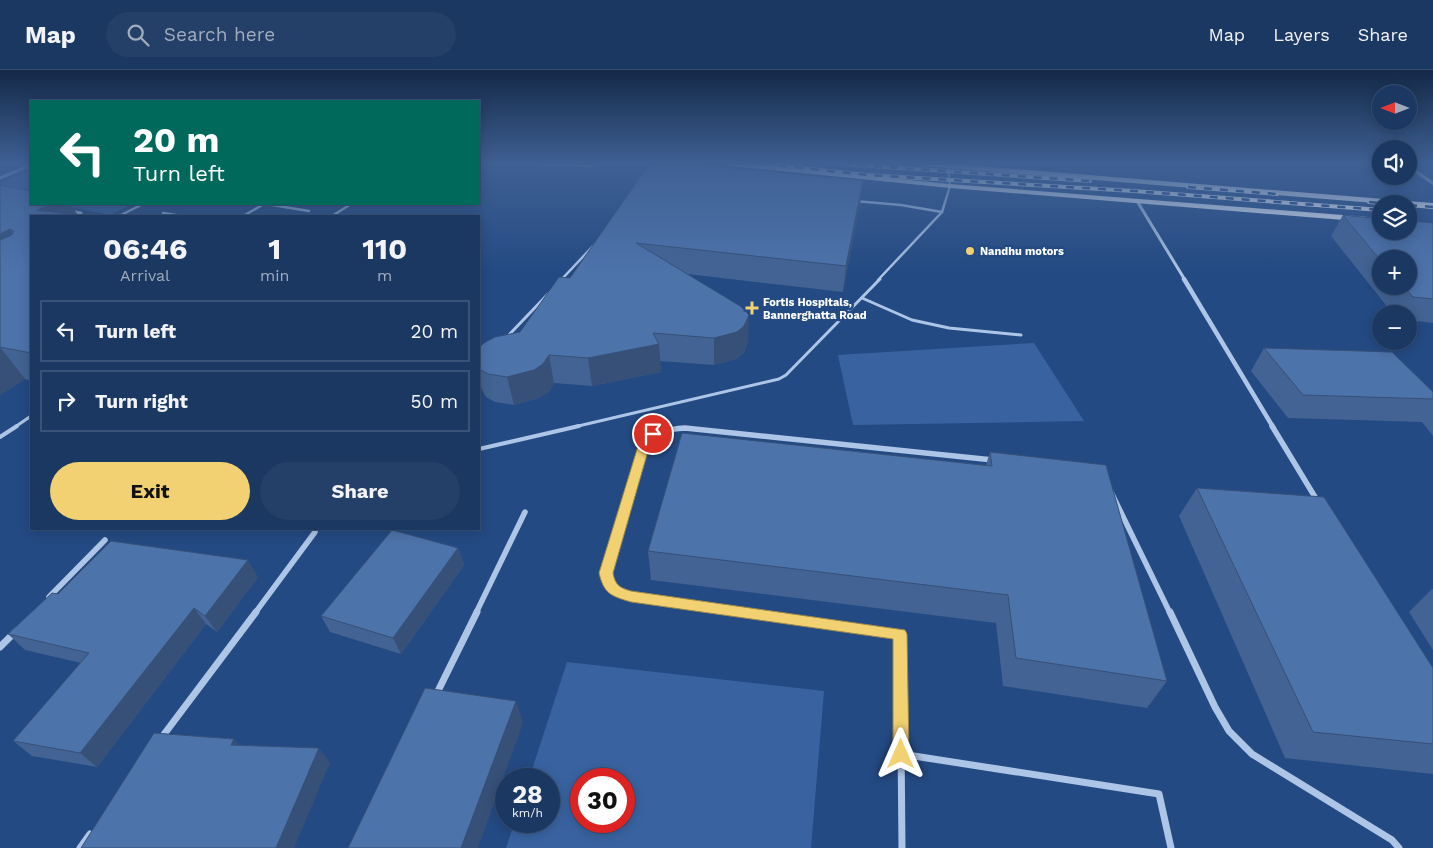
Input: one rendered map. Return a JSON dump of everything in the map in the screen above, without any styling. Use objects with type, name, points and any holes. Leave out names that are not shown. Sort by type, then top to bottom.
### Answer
[{"type":"main road","points":[[1127,200],[1372,220]]},
{"type":"main road","points":[[1375,200],[1433,205]]},
{"type":"street","points":[[1136,201],[1320,507]]},
{"type":"street","points":[[63,210],[81,213]]},
{"type":"street","points":[[902,848],[900,634],[631,597],[616,592],[609,584],[606,573],[644,443],[653,434],[666,429],[685,428],[1000,461]]},
{"type":"street","points":[[1103,484],[1115,496],[1215,707],[1229,731],[1252,754],[1392,840],[1400,848]]},
{"type":"street","points":[[430,706],[525,512]]},
{"type":"street","points":[[156,745],[314,532]]},
{"type":"street","points":[[46,600],[105,540]]},
{"type":"street","points":[[0,648],[20,627]]},
{"type":"street","points":[[901,754],[1159,794],[1171,848]]},
{"type":"street","points":[[80,848],[97,824]]},
{"type":"lane","points":[[855,200],[942,212]]},
{"type":"lane","points":[[480,449],[779,379],[786,375],[862,298],[942,212],[946,200]]},
{"type":"lane","points":[[121,215],[140,205]]},
{"type":"lane","points":[[245,215],[263,205]]},
{"type":"lane","points":[[271,205],[310,211]]},
{"type":"lane","points":[[334,215],[349,205]]},
{"type":"lane","points":[[163,212],[177,215]]},
{"type":"lane","points":[[560,281],[600,239]]},
{"type":"lane","points":[[506,338],[553,288]]},
{"type":"lane","points":[[862,298],[912,320],[949,328],[1021,335]]},
{"type":"lane","points":[[0,437],[30,417]]},
{"type":"shaded area","points":[[58,205],[130,205],[111,215]]},
{"type":"shaded area","points":[[1034,343],[1084,421],[853,425],[838,355]]},
{"type":"shaded area","points":[[567,662],[824,691],[811,848],[506,848],[511,833],[560,833],[560,768],[533,768]]},
{"type":"building","points":[[0,200],[30,200],[30,205],[50,205],[38,210],[76,215],[30,215],[30,353],[0,347],[0,240],[12,235],[14,231],[10,229],[0,234]]},
{"type":"building","points":[[624,200],[859,200],[846,266],[636,243],[740,306],[749,315],[744,326],[737,332],[714,338],[653,333],[659,344],[588,358],[549,355],[543,364],[534,370],[507,377],[488,374],[480,370],[480,347],[495,337],[520,332],[559,277],[570,278]]},
{"type":"building","points":[[1343,215],[1372,218],[1372,240],[1417,240],[1417,222],[1433,223],[1433,299],[1413,297],[1411,295],[1417,295],[1417,250],[1372,250]]},
{"type":"building","points":[[1264,348],[1392,352],[1433,392],[1433,399],[1303,395]]},
{"type":"building","points":[[682,433],[992,466],[990,452],[1106,465],[1167,681],[1016,658],[1008,595],[648,551]]},
{"type":"building","points":[[1197,488],[1324,497],[1433,668],[1433,744],[1313,732]]},
{"type":"building","points":[[392,530],[458,548],[393,638],[321,616]]},
{"type":"building","points":[[111,541],[248,560],[205,616],[194,608],[80,753],[13,741],[89,653],[8,634],[52,593],[58,594]]},
{"type":"building","points":[[425,688],[516,701],[461,848],[348,848]]},
{"type":"building","points":[[154,733],[234,739],[231,745],[319,748],[276,848],[81,848]]},
{"type":"railway","points":[[1255,200],[1372,209]]},
{"type":"railway","points":[[1417,206],[1433,207]]},
{"type":"place","name":"Nandhu motors","points":[[970,251]]},
{"type":"place","name":"Fortis Hospitals, Bannerghatta Road","points":[[752,308]]},
{"type":"route","points":[[653,434],[644,443],[606,573],[609,584],[616,592],[631,597],[900,634],[901,754]]}]
